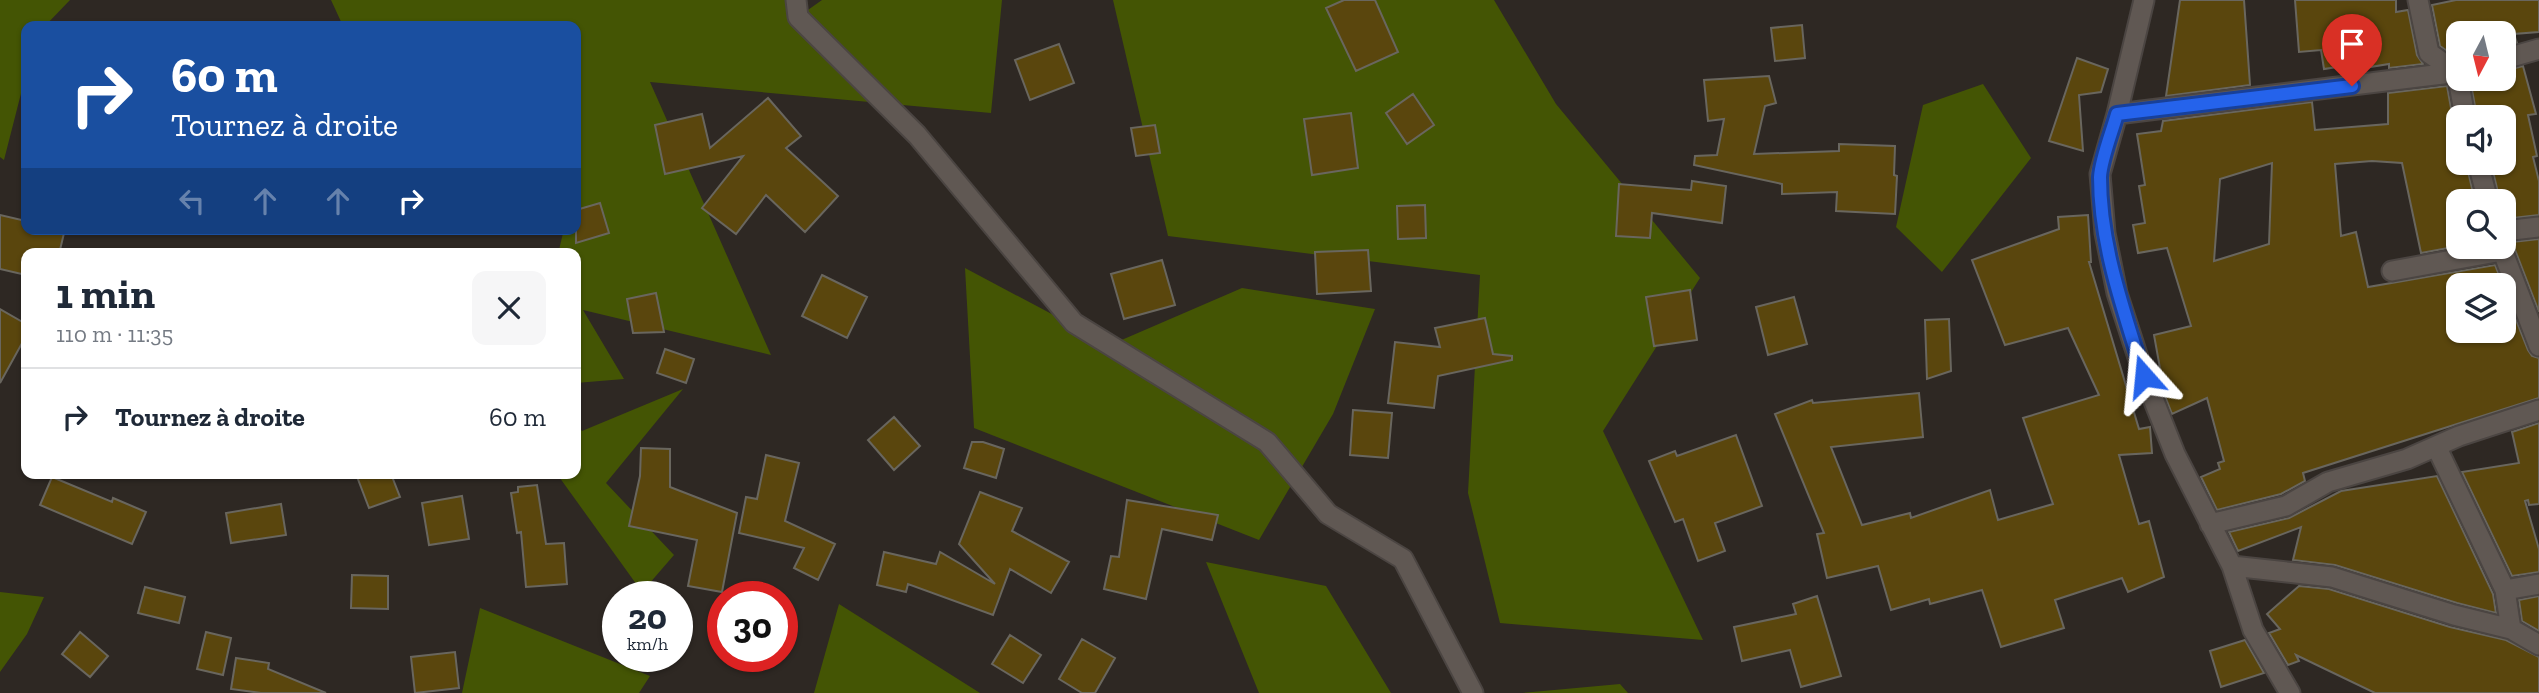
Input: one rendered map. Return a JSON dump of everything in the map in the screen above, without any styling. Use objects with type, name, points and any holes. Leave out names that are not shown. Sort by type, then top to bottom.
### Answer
[{"type":"street","points":[[796,0],[798,17],[917,135],[1074,323],[1267,442],[1328,514],[1403,559],[1472,693]]},
{"type":"street","points":[[2144,0],[2100,174],[2105,233],[2117,293],[2144,376],[2175,454],[2232,566],[2253,631],[2290,693]]},
{"type":"street","points":[[2418,0],[2429,54],[2446,65]]},
{"type":"street","points":[[2516,55],[2539,49]]},
{"type":"street","points":[[2117,114],[2446,73]]},
{"type":"street","points":[[2516,230],[2539,227]]},
{"type":"street","points":[[2392,271],[2452,259]]},
{"type":"street","points":[[2506,259],[2539,346]]},
{"type":"street","points":[[2210,524],[2286,506],[2329,482],[2407,459],[2459,436],[2539,410]]},
{"type":"street","points":[[2436,446],[2505,590],[2511,629]]},
{"type":"street","points":[[2232,566],[2332,577],[2454,615],[2511,629],[2539,645]]},
{"type":"street","points":[[2505,590],[2539,584]]},
{"type":"green space","points":[[0,0],[70,0],[50,21],[21,21],[21,94],[4,160],[0,157]]},
{"type":"green space","points":[[331,0],[786,0],[798,17],[822,0],[1002,0],[991,113],[650,82],[771,355],[583,310],[624,379],[581,383],[581,248],[559,248],[563,235],[581,235],[581,21],[341,21]]},
{"type":"green space","points":[[1113,0],[1494,0],[1556,104],[1700,278],[1603,431],[1703,640],[1500,623],[1468,493],[1480,275],[1168,236]]},
{"type":"green space","points":[[1983,84],[2031,158],[1942,272],[1896,227],[1923,105]]},
{"type":"green space","points":[[965,268],[1110,345],[1242,288],[1375,309],[1333,414],[1259,540],[974,428]]},
{"type":"green space","points":[[683,389],[606,483],[674,555],[652,581],[634,581],[561,479],[581,479],[581,430]]},
{"type":"green space","points":[[1206,562],[1326,586],[1391,693],[1259,693]]},
{"type":"green space","points":[[0,592],[44,597],[27,634],[0,672]]},
{"type":"green space","points":[[839,604],[980,693],[814,693]]},
{"type":"green space","points":[[480,608],[602,657],[602,672],[640,672],[650,676],[639,693],[462,693]]},
{"type":"green space","points":[[1620,684],[1628,693],[1522,693]]},
{"type":"building","points":[[1344,0],[1375,0],[1398,52],[1356,71],[1326,8]]},
{"type":"building","points":[[2180,0],[2244,0],[2250,85],[2166,96]]},
{"type":"building","points":[[2295,0],[2396,0],[2396,12],[2408,10],[2417,55],[2423,64],[2389,68],[2389,64],[2370,67],[2369,62],[2324,69],[2321,50],[2299,52]]},
{"type":"building","points":[[2456,0],[2539,0],[2539,32],[2516,34],[2516,21],[2446,21],[2446,50],[2440,46],[2432,5]]},
{"type":"building","points":[[1802,25],[1805,58],[1775,61],[1771,28]]},
{"type":"building","points":[[1059,44],[1074,83],[1030,100],[1015,60]]},
{"type":"building","points":[[2077,58],[2108,69],[2101,92],[2079,95],[2083,151],[2049,141]]},
{"type":"building","points":[[2523,66],[2536,114],[2528,115],[2537,156],[2533,157],[2539,181],[2539,215],[2516,218],[2516,189],[2497,189],[2494,175],[2516,175],[2516,105],[2475,105],[2472,91],[2516,91],[2516,68]]},
{"type":"building","points":[[1769,76],[1776,103],[1765,106],[1754,154],[1839,151],[1839,144],[1895,146],[1895,214],[1836,211],[1837,192],[1782,194],[1782,184],[1694,165],[1695,156],[1717,155],[1724,119],[1708,121],[1704,80]]},
{"type":"building","points":[[2446,86],[2450,105],[2446,105],[2446,175],[2469,175],[2472,189],[2446,189],[2446,248],[2421,253],[2402,163],[2372,161],[2335,164],[2341,236],[2356,232],[2368,287],[2446,273],[2446,343],[2516,343],[2516,320],[2528,350],[2532,356],[2539,358],[2539,398],[2303,473],[2305,481],[2281,494],[2217,510],[2201,477],[2220,469],[2218,463],[2224,461],[2207,398],[2172,414],[2165,396],[2154,335],[2191,326],[2167,248],[2138,253],[2133,225],[2145,223],[2139,186],[2145,185],[2137,134],[2161,131],[2163,121],[2312,102],[2315,130],[2388,124],[2388,93]],"holes":[[[2272,163],[2269,244],[2214,261],[2220,179]]]},
{"type":"building","points":[[1413,94],[1434,125],[1407,144],[1386,113]]},
{"type":"building","points":[[768,98],[801,136],[786,148],[838,196],[805,232],[766,195],[736,234],[702,208],[743,156],[665,174],[655,125],[702,114],[710,148]]},
{"type":"building","points":[[1351,113],[1358,168],[1312,175],[1304,119]]},
{"type":"building","points":[[1155,125],[1160,153],[1136,156],[1131,128]]},
{"type":"building","points":[[1692,181],[1726,186],[1722,223],[1652,213],[1650,238],[1616,236],[1619,184],[1691,190]]},
{"type":"building","points":[[600,203],[609,233],[576,243],[576,235],[581,235],[581,209]]},
{"type":"building","points":[[1425,205],[1426,238],[1398,239],[1397,206]]},
{"type":"building","points":[[0,215],[21,220],[21,235],[64,235],[60,248],[21,248],[21,274],[0,269]]},
{"type":"building","points":[[2088,215],[2089,262],[2139,429],[2150,427],[2152,453],[2119,455],[2139,524],[2149,521],[2164,577],[2128,592],[2122,578],[2055,600],[2064,628],[2001,647],[1982,590],[1930,604],[1929,599],[1891,610],[1878,566],[1827,578],[1817,534],[1824,533],[1775,414],[1812,400],[1813,403],[1919,393],[1923,437],[1831,447],[1862,525],[1910,513],[1911,518],[1990,490],[1998,520],[2053,504],[2023,418],[2099,395],[2068,328],[2005,345],[1972,260],[2059,229],[2058,217]]},
{"type":"building","points":[[2539,239],[2539,312],[2516,252],[2516,242]]},
{"type":"building","points":[[1368,250],[1371,291],[1317,294],[1315,252]]},
{"type":"building","points":[[1162,260],[1175,305],[1124,319],[1111,274]]},
{"type":"building","points":[[2495,265],[2498,273],[2449,273]]},
{"type":"building","points":[[822,275],[867,297],[847,338],[802,316]]},
{"type":"building","points":[[1690,290],[1697,340],[1654,346],[1646,297]]},
{"type":"building","points":[[656,293],[664,332],[633,333],[627,299]]},
{"type":"building","points":[[1794,297],[1807,344],[1768,355],[1756,307]]},
{"type":"building","points":[[0,309],[21,321],[21,345],[0,383]]},
{"type":"building","points":[[1485,318],[1493,354],[1512,356],[1512,360],[1438,376],[1434,408],[1388,403],[1395,342],[1440,347],[1435,328]]},
{"type":"building","points":[[1949,319],[1951,371],[1927,379],[1925,320]]},
{"type":"building","points":[[665,349],[694,359],[686,383],[657,373]]},
{"type":"building","points":[[1353,410],[1392,413],[1388,458],[1350,455]]},
{"type":"building","points":[[894,417],[920,446],[894,470],[868,440]]},
{"type":"building","points":[[2539,423],[2539,504],[2529,505],[2528,500],[2525,501],[2539,549],[2539,572],[2512,576],[2462,472],[2519,463],[2512,432]]},
{"type":"building","points":[[1736,435],[1762,506],[1715,523],[1725,551],[1698,561],[1683,519],[1675,522],[1649,461],[1675,451],[1677,456]]},
{"type":"building","points":[[972,442],[983,442],[1004,449],[996,478],[964,468]]},
{"type":"building","points":[[641,448],[670,449],[670,487],[737,513],[724,581],[707,581],[707,589],[693,587],[693,581],[689,581],[697,540],[629,526],[640,476]]},
{"type":"building","points":[[766,455],[799,463],[785,521],[835,544],[818,580],[794,568],[804,548],[739,533],[746,497],[757,499]]},
{"type":"building","points":[[2437,476],[2493,594],[2496,613],[2335,565],[2293,560],[2301,527],[2238,551],[2229,532],[2289,518],[2341,491]]},
{"type":"building","points":[[51,479],[57,479],[112,502],[113,498],[146,512],[132,544],[40,505]]},
{"type":"building","points":[[358,479],[393,479],[400,497],[369,508]]},
{"type":"building","points":[[537,485],[546,544],[564,543],[567,584],[526,587],[521,532],[517,533],[511,493],[518,492],[518,487]]},
{"type":"building","points":[[980,492],[1022,508],[1012,531],[1069,562],[1051,593],[1010,569],[993,615],[908,584],[906,592],[877,585],[884,552],[936,564],[940,552],[995,584],[959,544]]},
{"type":"building","points":[[462,496],[469,539],[429,545],[422,503]]},
{"type":"building","points":[[1127,500],[1218,515],[1212,540],[1162,529],[1146,599],[1104,589],[1111,556],[1119,557]]},
{"type":"building","points":[[281,504],[286,535],[231,543],[226,513]]},
{"type":"building","points":[[352,575],[388,576],[388,609],[351,608]]},
{"type":"building","points":[[2299,586],[2329,589],[2450,627],[2506,640],[2539,657],[2539,693],[2375,693],[2296,655],[2299,661],[2288,665],[2269,633],[2280,629],[2267,614]]},
{"type":"building","points":[[145,587],[185,597],[179,623],[138,613]]},
{"type":"building","points":[[1817,596],[1841,676],[1801,687],[1790,650],[1742,661],[1734,627],[1796,614],[1793,604]]},
{"type":"building","points":[[2539,596],[2539,631],[2522,621],[2519,600]]},
{"type":"building","points":[[80,632],[108,656],[90,677],[62,654]]},
{"type":"building","points":[[206,632],[231,638],[223,675],[197,669]]},
{"type":"building","points":[[1010,635],[1041,655],[1023,683],[992,664]]},
{"type":"building","points":[[1082,639],[1115,658],[1095,693],[1082,693],[1059,679]]},
{"type":"building","points":[[2245,640],[2264,673],[2221,687],[2210,651]]},
{"type":"building","points":[[455,652],[459,688],[415,693],[411,657]]},
{"type":"building","points":[[236,658],[269,663],[268,669],[326,693],[261,693],[231,689]]},
{"type":"route","points":[[2144,376],[2117,293],[2105,233],[2100,174],[2117,114],[2352,86]]}]
